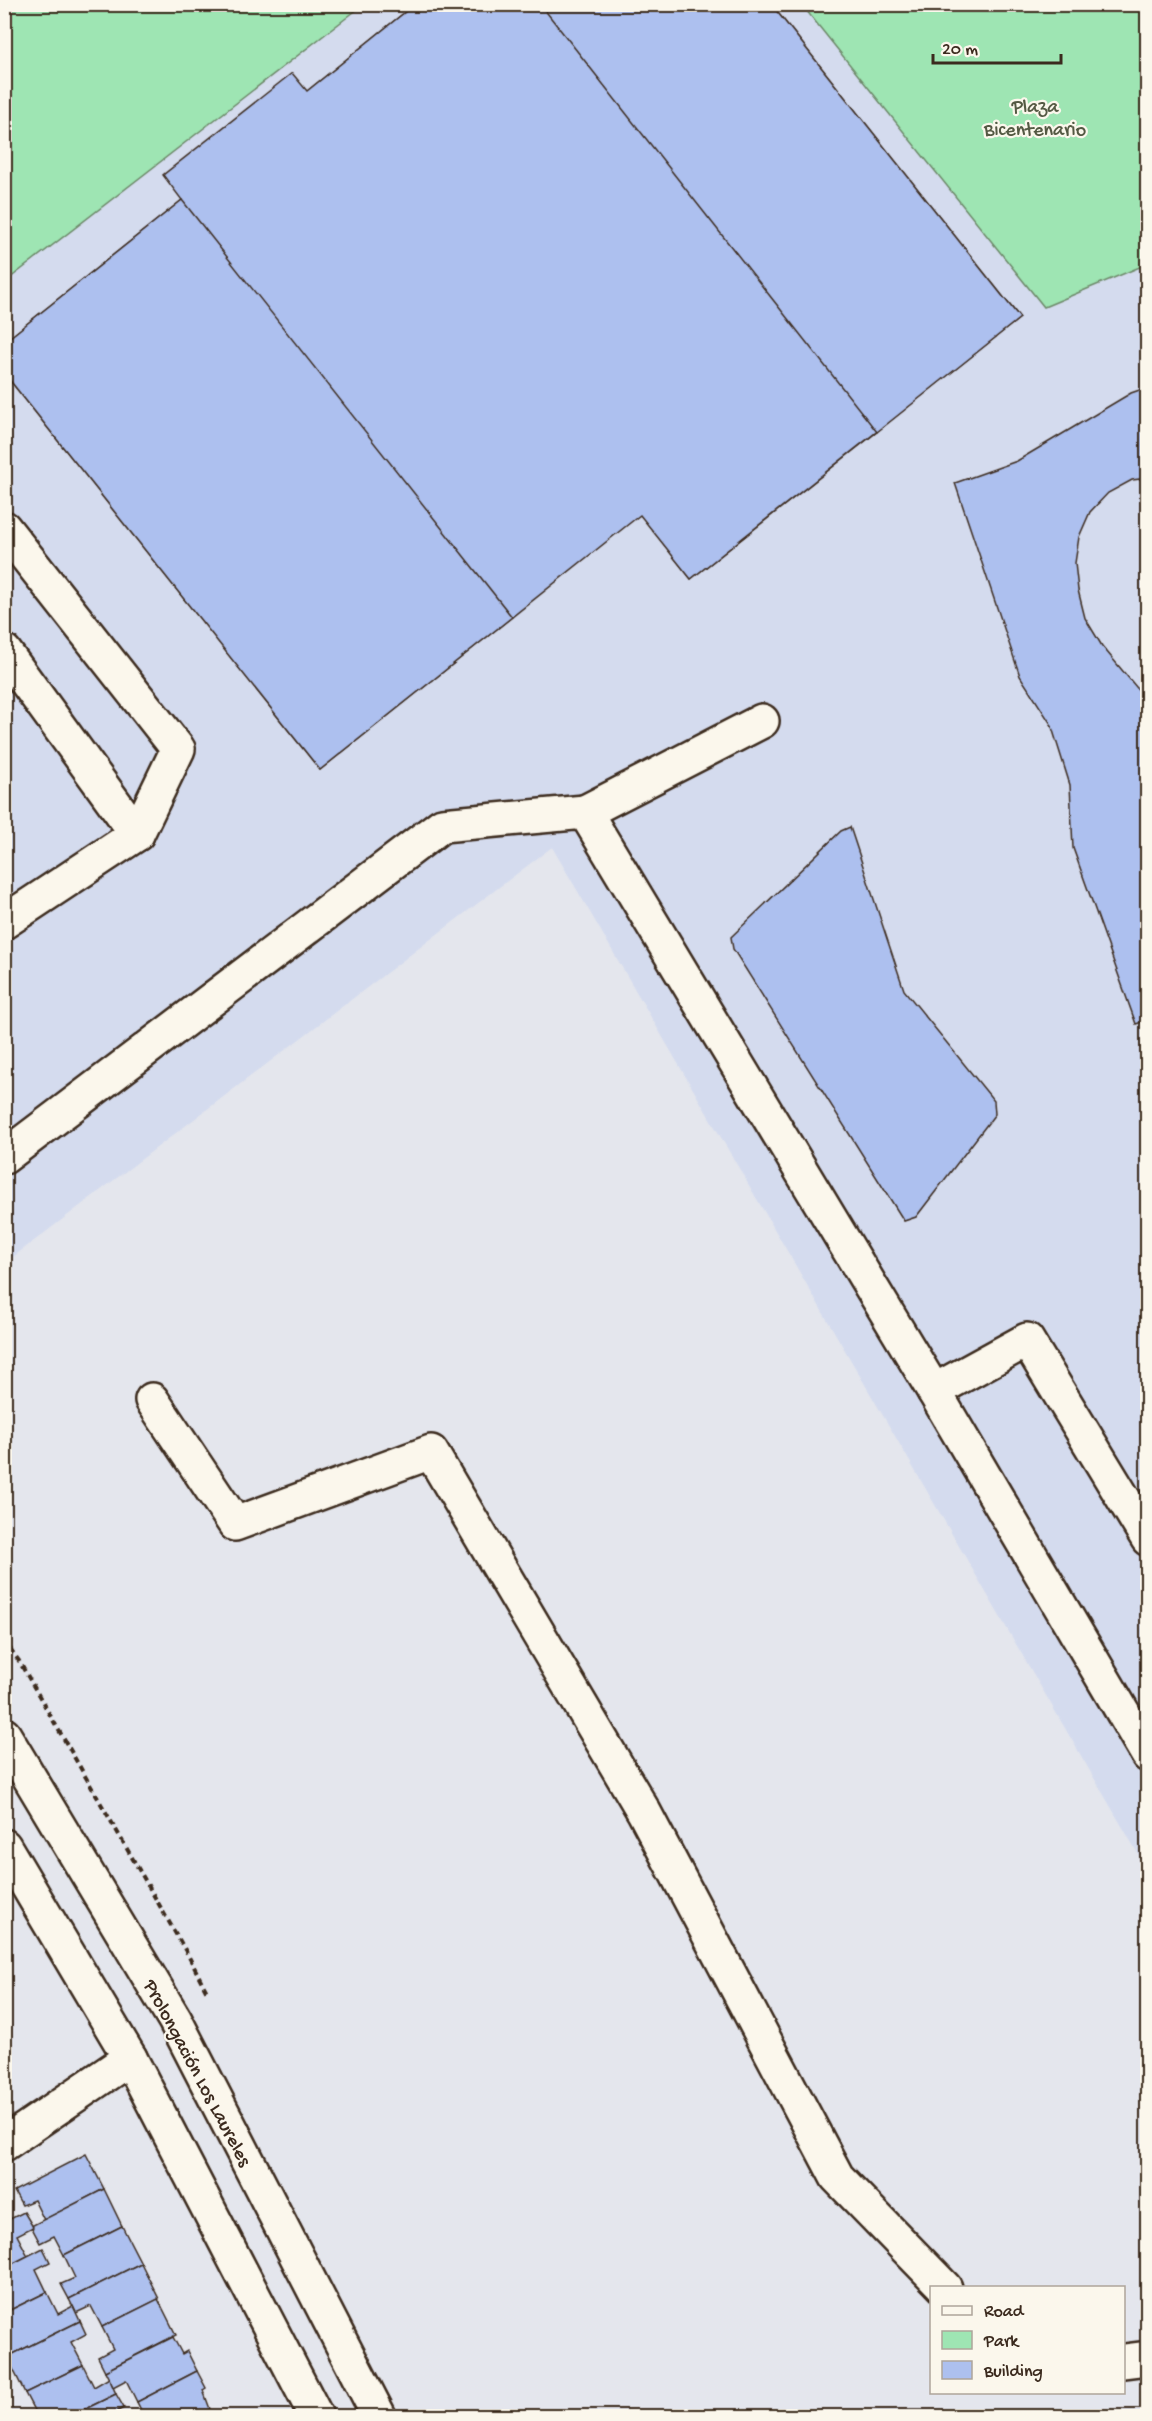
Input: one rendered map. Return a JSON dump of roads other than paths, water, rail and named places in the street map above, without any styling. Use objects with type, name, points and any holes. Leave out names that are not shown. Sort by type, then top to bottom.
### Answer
[{"type":"street","points":[[4,528],[178,749],[137,834],[10,907]]},
{"type":"street","points":[[4,651],[137,834]]},
{"type":"street","points":[[4,1157],[442,825],[585,812],[762,721]]},
{"type":"street","points":[[585,812],[934,1391],[1148,1755]]},
{"type":"street","points":[[934,1391],[1027,1340],[1148,1539]]},
{"type":"street","points":[[152,1400],[235,1524],[431,1452],[644,1812],[837,2177],[943,2286]]},
{"type":"street","name":"Prolongación Los Laureles","points":[[4,1735],[175,2020],[379,2416]]},
{"type":"street","points":[[4,1846],[130,2058],[316,2416]]},
{"type":"street","points":[[4,2144],[130,2058]]},
{"type":"street","points":[[1125,2361],[1148,2358]]},
{"type":"park label","name":"Plaza Bicentenario","points":[[1035,116]]}]
